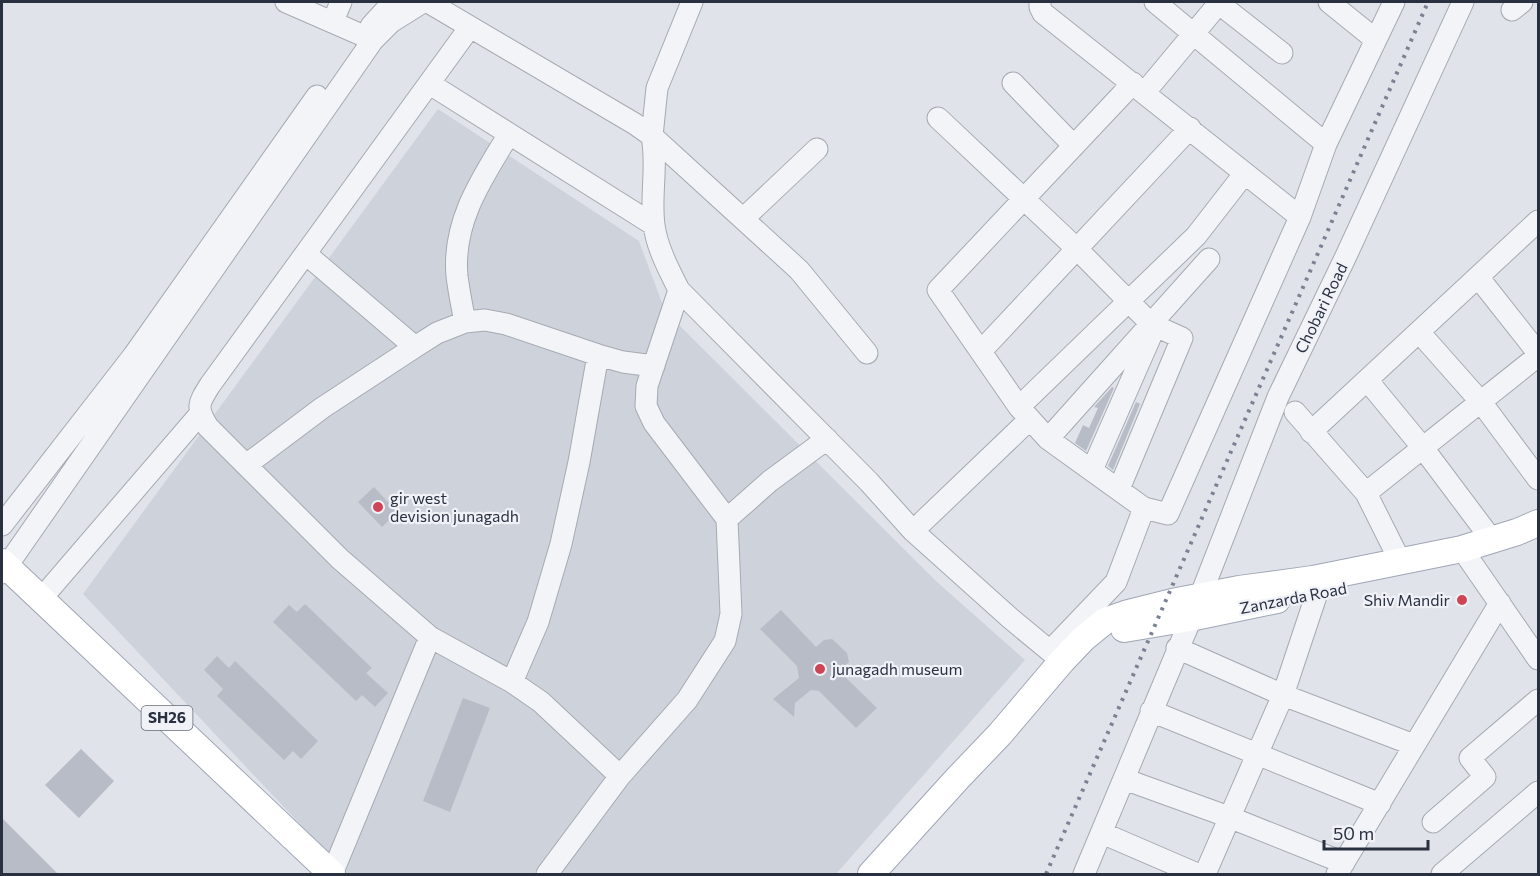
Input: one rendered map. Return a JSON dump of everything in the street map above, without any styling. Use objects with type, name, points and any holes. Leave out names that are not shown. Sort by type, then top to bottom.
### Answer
[{"type":"main road","points":[[1195,608],[1239,589],[1313,579],[1400,561],[1467,555],[1492,540],[1539,523]]},
{"type":"main road","name":"Zanzarda Road","points":[[1058,663],[1095,645],[1113,633],[1195,608],[1317,593],[1427,573],[1467,555],[1539,536]]},
{"type":"main road","name":"SH26","points":[[3,571],[41,599],[332,874]]},
{"type":"main road","name":"SH26","points":[[3,571],[312,874]]},
{"type":"main road","points":[[871,874],[957,778],[1000,734],[1058,663]]},
{"type":"main road","points":[[890,874],[955,803],[1058,663]]},
{"type":"street","points":[[286,2],[367,38]]},
{"type":"street","points":[[333,21],[341,2]]},
{"type":"street","points":[[3,571],[393,2]]},
{"type":"street","points":[[2,525],[134,355],[297,123],[367,38],[423,2]]},
{"type":"street","points":[[428,2],[652,136],[799,270],[867,353]]},
{"type":"street","points":[[692,2],[657,88],[652,136],[656,153],[654,225],[665,261],[679,290],[827,439],[913,531],[1058,663],[1116,582],[1144,508]]},
{"type":"street","points":[[1040,2],[1043,13],[1300,217]]},
{"type":"street","points":[[1155,2],[1326,144]]},
{"type":"street","points":[[1282,53],[1219,2],[1194,34],[1074,146],[938,290],[1025,413],[1048,439],[1144,508],[1168,514],[1300,217],[1326,144],[1394,2]]},
{"type":"street","points":[[1329,2],[1376,40]]},
{"type":"street","name":"Chobari Road","points":[[1084,874],[1195,608],[1278,397],[1463,2]]},
{"type":"street","points":[[470,27],[210,385],[199,403],[200,414],[208,426],[340,559],[430,637],[512,682],[541,702],[620,776]]},
{"type":"street","points":[[1012,83],[1074,146]]},
{"type":"street","points":[[430,84],[654,225]]},
{"type":"street","points":[[938,118],[1077,249],[1153,325],[1182,338],[1119,489]]},
{"type":"street","points":[[982,350],[1190,128]]},
{"type":"street","points":[[465,322],[457,274],[459,244],[465,215],[474,191],[509,134]]},
{"type":"street","points":[[744,218],[817,149]]},
{"type":"street","points":[[913,531],[1128,301],[1196,236],[1245,173]]},
{"type":"street","points":[[1311,432],[1478,277],[1536,228]]},
{"type":"street","points":[[306,254],[415,347]]},
{"type":"street","points":[[1048,439],[1153,325],[1209,259]]},
{"type":"street","points":[[1366,493],[1539,355],[1478,277]]},
{"type":"street","points":[[547,874],[620,776],[687,700],[725,641],[731,614],[727,519],[654,423],[646,406],[647,386],[679,290]]},
{"type":"street","points":[[246,465],[322,408],[436,333],[465,322],[485,320],[506,324],[598,355],[623,362],[654,366]]},
{"type":"street","points":[[1092,470],[1153,325]]},
{"type":"street","points":[[1419,332],[1481,402],[1539,478]]},
{"type":"street","points":[[512,682],[538,622],[561,544],[579,462],[598,355]]},
{"type":"street","points":[[1367,380],[1423,448],[1492,540]]},
{"type":"street","points":[[1294,412],[1366,493],[1400,561]]},
{"type":"street","points":[[41,599],[200,414]]},
{"type":"street","points":[[727,519],[770,481],[827,439]]},
{"type":"street","points":[[1467,555],[1539,658]]},
{"type":"street","points":[[1205,874],[1283,695],[1317,593]]},
{"type":"street","points":[[1124,779],[1229,817],[1340,869],[1500,603]]},
{"type":"street","points":[[332,874],[430,637]]},
{"type":"street","points":[[1177,648],[1283,695],[1414,745]]},
{"type":"street","points":[[1432,822],[1485,777],[1470,758],[1539,700]]},
{"type":"street","points":[[1151,711],[1380,804]]},
{"type":"street","points":[[1442,874],[1539,792]]},
{"type":"street","points":[[1102,833],[1197,874]]},
{"type":"shaded area","points":[[438,109],[639,241],[665,311],[937,582],[1025,660],[836,874],[347,874],[83,594]]},
{"type":"building","points":[[1112,387],[1114,388],[1086,451],[1075,443],[1083,425],[1089,428],[1098,408],[1094,407]]},
{"type":"building","points":[[1136,402],[1140,404],[1113,470],[1108,466]]},
{"type":"building","name":"gir west devision junagadh","points":[[374,487],[397,512],[382,527],[358,502]]},
{"type":"building","points":[[305,604],[372,668],[366,673],[388,693],[375,707],[362,695],[356,701],[273,622],[289,605],[297,612]]},
{"type":"building","name":"junagadh museum","points":[[781,610],[816,647],[824,640],[832,639],[847,653],[849,662],[839,671],[877,708],[856,728],[819,691],[811,690],[795,703],[794,717],[773,699],[799,678],[797,666],[760,629]]},
{"type":"building","points":[[217,656],[229,668],[235,661],[318,741],[301,759],[293,751],[284,760],[217,696],[223,689],[204,670]]},
{"type":"building","points":[[463,698],[490,708],[450,812],[423,801]]},
{"type":"building","points":[[81,749],[114,781],[79,818],[45,785]]},
{"type":"building","points":[[2,818],[58,874],[2,874]]},
{"type":"railway","points":[[1046,874],[1428,2]]},
{"type":"place","name":"gir west devision junagadh","points":[[378,507]]},
{"type":"place","name":"Shiv Mandir","points":[[1462,600]]},
{"type":"place","name":"junagadh museum","points":[[820,669]]}]
